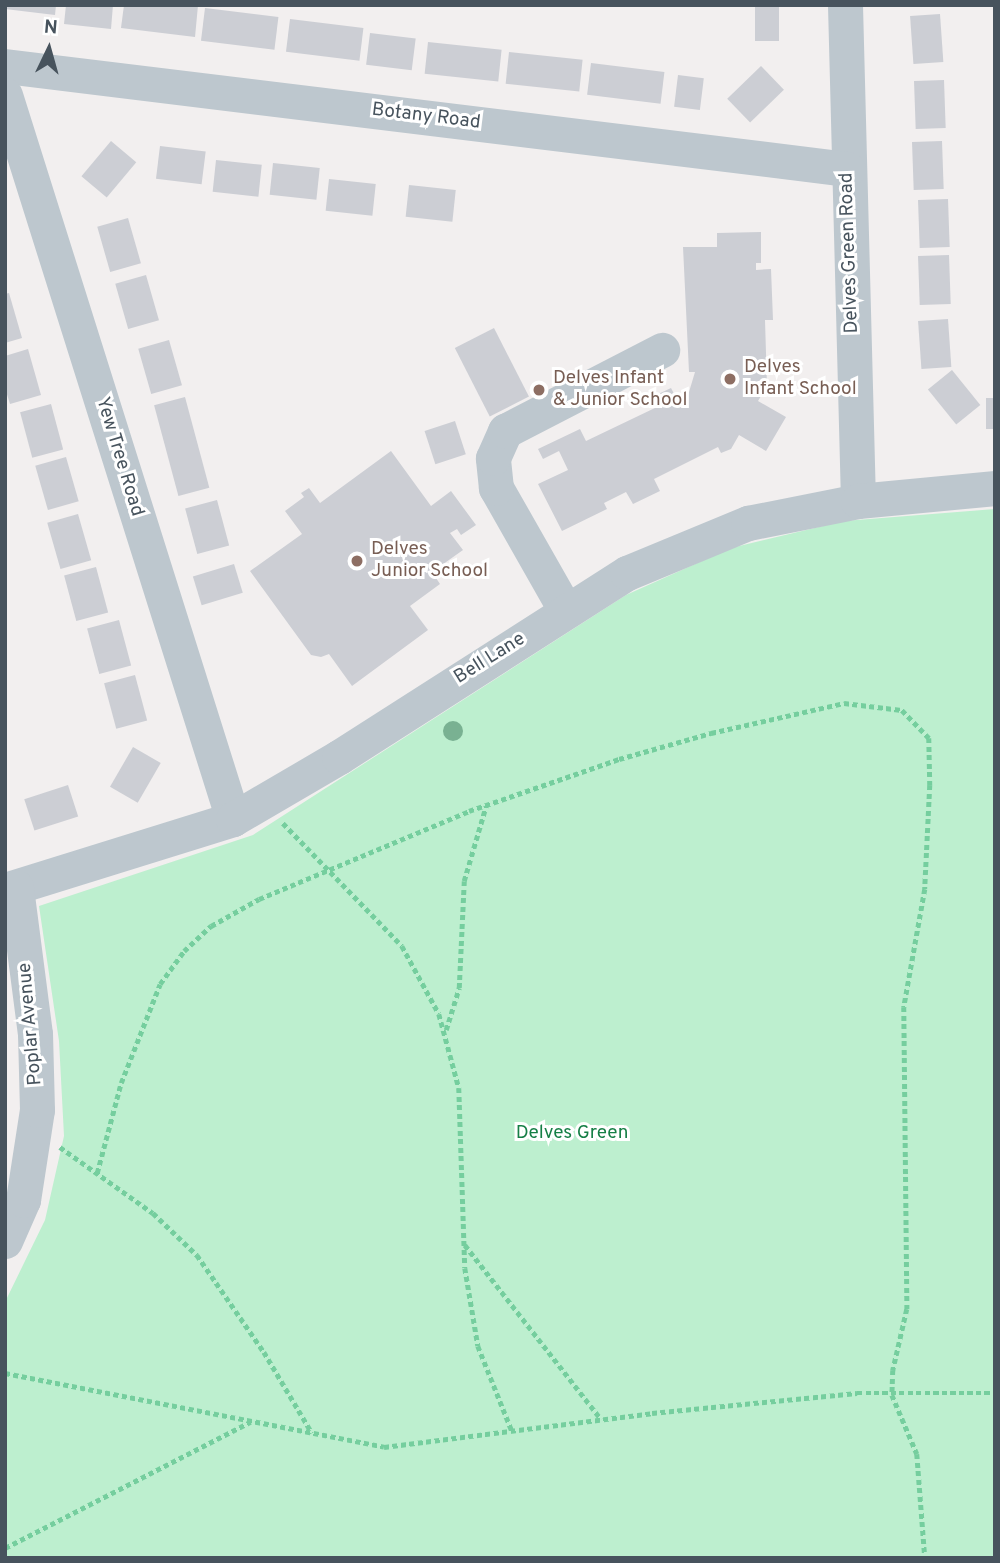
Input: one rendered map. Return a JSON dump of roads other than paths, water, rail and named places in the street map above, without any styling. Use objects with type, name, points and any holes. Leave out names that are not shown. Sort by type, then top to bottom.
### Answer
[{"type":"street","name":"Delves Green Road","points":[[845,5],[858,501]]},
{"type":"street","name":"Botany Road","points":[[5,66],[848,169]]},
{"type":"street","name":"Yew Tree Road","points":[[5,95],[248,811]]},
{"type":"street","points":[[566,611],[496,488],[493,458],[505,431],[662,351]]},
{"type":"street","name":"Bell Lane","points":[[10,889],[248,811],[627,573],[748,523],[858,501],[995,488]]},
{"type":"street","name":"Poplar Avenue","points":[[5,1241],[23,1200],[34,1128],[35,1034],[15,962],[10,889]]},
{"type":"place","name":"Delves Infant School","points":[[730,379]]},
{"type":"place","name":"Delves Infant & Junior School","points":[[539,390]]},
{"type":"place","name":"Delves Junior School","points":[[357,561]]},
{"type":"park label","name":"Delves Green","points":[[572,1134]]}]
